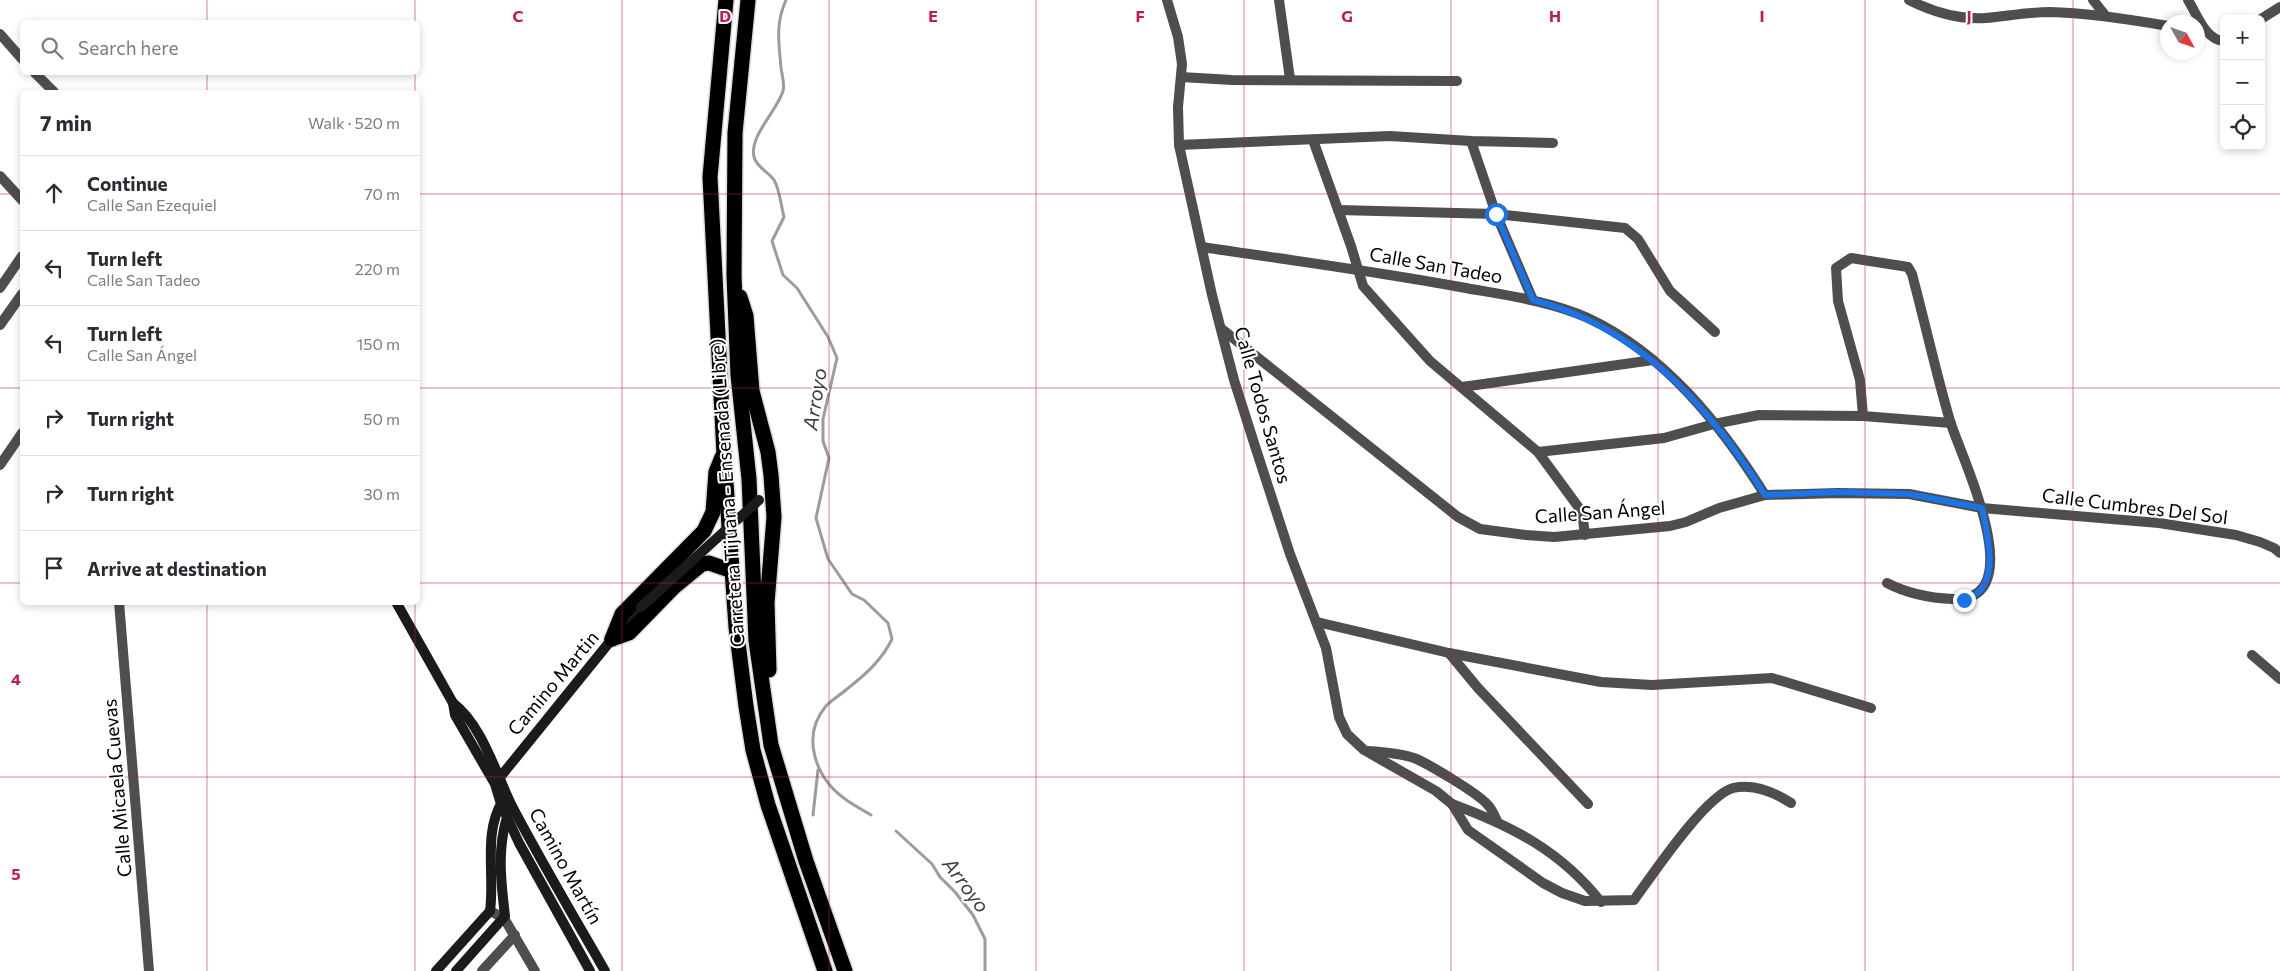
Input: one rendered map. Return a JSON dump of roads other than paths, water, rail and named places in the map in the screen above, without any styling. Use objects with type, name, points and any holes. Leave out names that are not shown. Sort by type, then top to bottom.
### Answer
[{"type":"highway","name":"Carretera Tijuana - Ensenada (Libre)","points":[[726,0],[710,177],[724,454],[742,676],[754,750],[768,805],[825,971]]},
{"type":"highway","name":"Carretera Tijuana - Ensenada (Libre)","points":[[748,0],[735,133],[734,276],[738,375],[750,479],[756,641],[771,745],[788,803],[845,971]]},
{"type":"highway","points":[[734,276],[746,316],[752,392],[768,452],[766,495],[774,517],[767,603],[770,678],[764,703]]},
{"type":"highway","points":[[612,639],[622,614],[704,530],[713,512],[716,472],[724,454]]},
{"type":"highway","points":[[612,639],[629,632],[674,587],[702,564],[709,563],[732,571]]},
{"type":"street","name":"Calle Todos Santos","points":[[1167,0],[1178,37],[1182,64],[1178,107],[1179,145],[1234,380],[1290,554],[1326,648],[1339,717],[1347,734],[1364,750]]},
{"type":"street","points":[[1279,0],[1290,79]]},
{"type":"street","points":[[1909,0],[1938,13],[1967,17],[1986,18],[2014,13],[2050,12],[2105,15],[2160,25]]},
{"type":"street","points":[[2093,0],[2105,15]]},
{"type":"street","points":[[2188,0],[2195,15]]},
{"type":"street","points":[[2265,16],[2280,7]]},
{"type":"street","points":[[2205,33],[2220,40]]},
{"type":"street","points":[[0,34],[20,57]]},
{"type":"street","points":[[37,75],[52,90]]},
{"type":"street","points":[[1181,77],[1232,80],[1456,81]]},
{"type":"street","points":[[1179,145],[1390,136],[1471,141],[1553,143]]},
{"type":"street","points":[[1313,140],[1351,246],[1356,268],[1363,286],[1430,360],[1538,452],[1582,512],[1585,535]]},
{"type":"street","points":[[1471,141],[1496,214],[1533,300]]},
{"type":"street","points":[[0,176],[20,198]]},
{"type":"street","points":[[1338,210],[1496,214],[1626,228],[1638,239],[1670,291],[1715,332]]},
{"type":"street","name":"Calle San Tadeo","points":[[1202,247],[1356,268],[1533,300],[1563,308],[1589,319],[1618,335],[1652,360],[1691,395],[1745,462],[1765,495]]},
{"type":"street","points":[[1863,416],[1860,380],[1838,301],[1836,268],[1851,258],[1908,267],[1912,274],[1951,423],[1982,508],[1989,556],[1988,576],[1981,592],[1974,597],[1964,600],[1937,599],[1913,594],[1887,583]]},
{"type":"street","points":[[0,288],[20,259]]},
{"type":"street","points":[[0,325],[20,297]]},
{"type":"street","name":"Calle San Ángel","points":[[1223,330],[1458,517],[1480,528],[1526,535],[1585,535],[1670,526],[1686,522],[1719,508],[1765,495],[1838,492],[1909,494],[1982,508]]},
{"type":"street","points":[[1462,387],[1652,360]]},
{"type":"street","points":[[1538,452],[1588,448],[1664,438],[1714,424],[1759,415],[1863,416],[1951,423]]},
{"type":"street","points":[[0,465],[20,436]]},
{"type":"street","name":"Camino Martin","points":[[497,779],[612,639],[641,607],[766,495]]},
{"type":"street","name":"Calle Cumbres Del Sol","points":[[1982,508],[2159,523],[2236,536],[2267,545],[2280,553]]},
{"type":"street","name":"Calle Micaela Cuevas","points":[[119,605],[149,971]]},
{"type":"street","points":[[398,605],[453,703],[464,711],[497,779]]},
{"type":"street","points":[[1317,622],[1449,653],[1601,682],[1652,685],[1772,678],[1871,708]]},
{"type":"street","points":[[1449,653],[1478,688],[1588,804]]},
{"type":"street","points":[[2252,655],[2280,679]]},
{"type":"street","points":[[1364,750],[1414,776],[1436,790],[1452,804],[1468,830],[1525,871],[1562,893],[1585,901],[1634,900],[1676,844],[1711,802],[1733,788],[1761,789],[1774,792],[1791,803]]},
{"type":"street","points":[[1364,750],[1393,752],[1416,759],[1486,802],[1493,812],[1496,821]]},
{"type":"street","name":"Camino Martín","points":[[497,779],[508,795],[512,806],[605,971]]},
{"type":"street","name":"Camino Martín","points":[[497,779],[501,804],[522,850],[590,971]]},
{"type":"street","points":[[436,971],[490,911],[492,838],[497,814],[501,804],[508,795]]},
{"type":"street","points":[[1452,804],[1496,821],[1548,852],[1586,882],[1601,902]]},
{"type":"street","points":[[512,806],[501,840],[499,869],[504,918],[535,971]]},
{"type":"street","points":[[490,911],[504,918]]},
{"type":"street","points":[[456,971],[504,918]]},
{"type":"street","points":[[482,971],[515,935]]},
{"type":"waterway","name":"Arroyo","points":[[786,0],[779,26],[781,68],[784,82],[783,91],[759,132],[754,149],[754,157],[758,164],[774,180],[779,193],[784,217],[772,241],[783,275],[797,288],[828,337],[837,358],[823,419],[823,441],[829,458],[816,518],[828,559],[852,594],[864,600],[888,623],[892,639],[872,667],[826,706],[818,718],[813,744],[819,769],[826,780],[845,799],[871,815]]},
{"type":"waterway","points":[[813,815],[818,770]]},
{"type":"waterway","name":"Arroyo","points":[[896,831],[932,864],[940,877],[973,915],[985,939],[985,971]]}]
